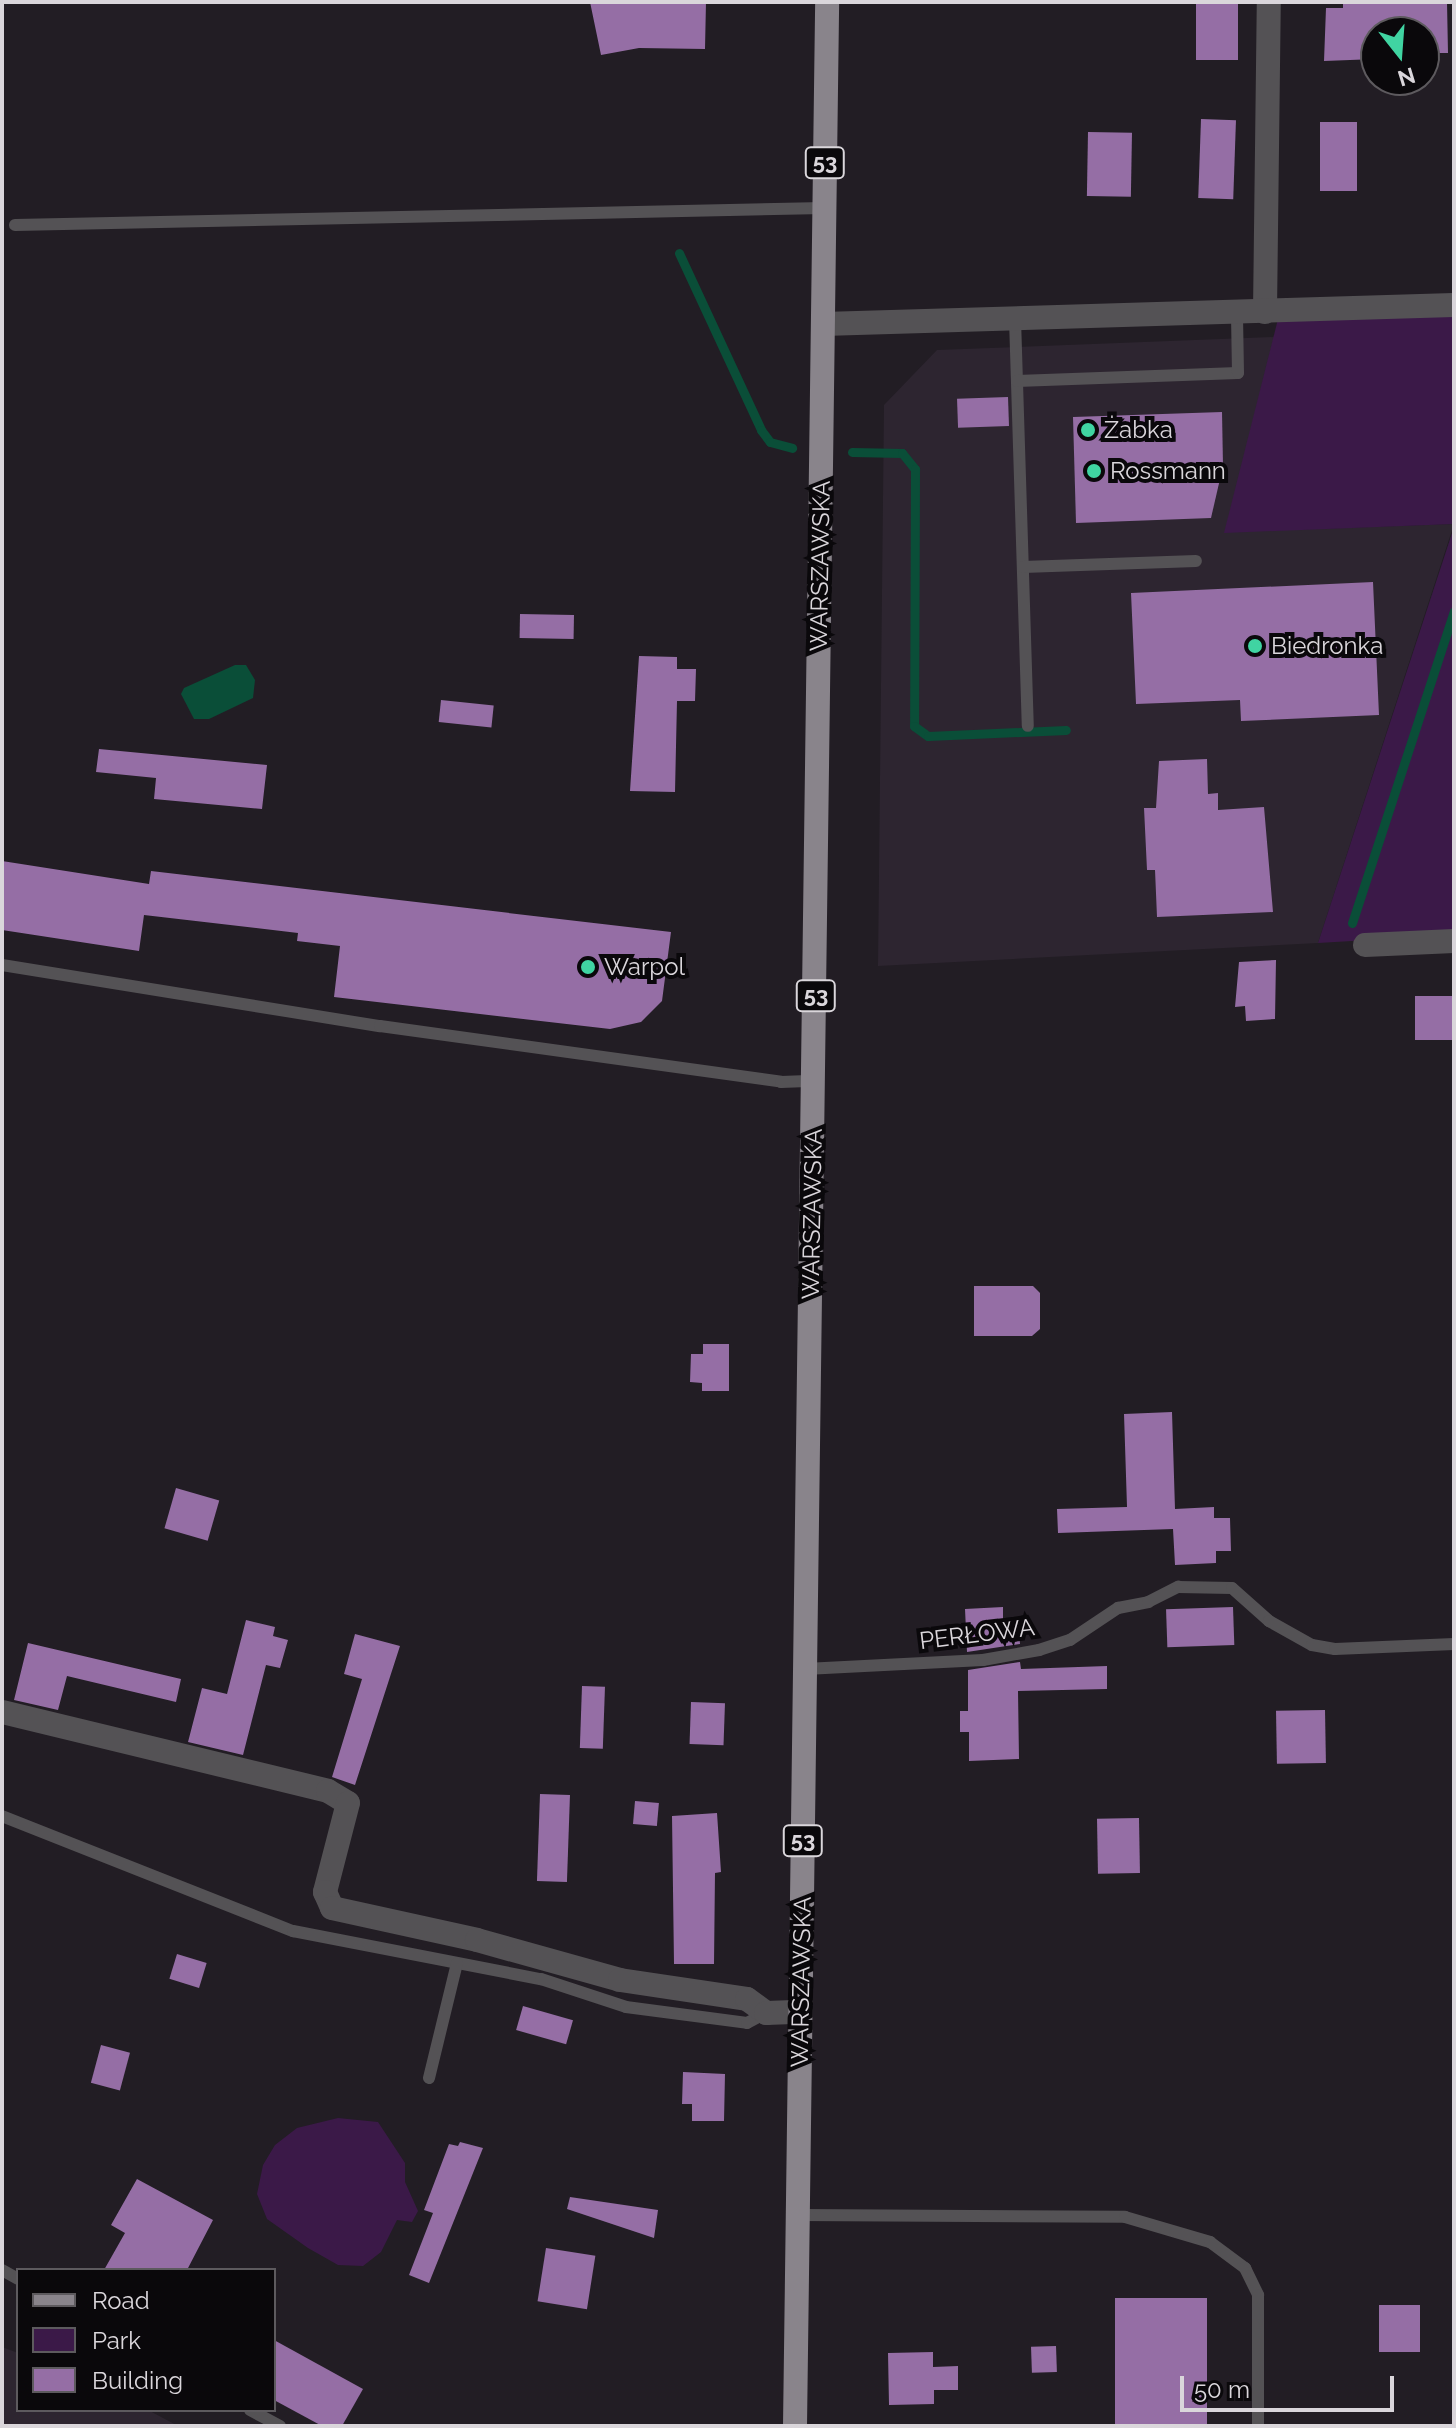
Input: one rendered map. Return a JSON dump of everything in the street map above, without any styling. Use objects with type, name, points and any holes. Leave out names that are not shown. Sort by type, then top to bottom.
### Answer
[{"type":"main road","name":"WARSZAWSKA","points":[[795,2426],[827,2]]},
{"type":"street","points":[[1265,312],[1269,2]]},
{"type":"street","points":[[823,324],[1454,305]]},
{"type":"street","points":[[1365,945],[1454,941]]},
{"type":"street","points":[[2,1712],[328,1791],[348,1803],[325,1892],[332,1908],[450,1933],[620,1980],[747,1999],[766,2013],[800,2012]]},
{"type":"lane","points":[[15,225],[824,208]]},
{"type":"lane","points":[[1017,381],[1238,373],[1237,313]]},
{"type":"lane","points":[[1015,319],[1028,726]]},
{"type":"lane","points":[[1023,567],[1196,561]]},
{"type":"lane","points":[[2,965],[380,1026],[781,1082],[814,1081]]},
{"type":"lane","name":"PERŁOWA","points":[[805,1669],[983,1660],[1039,1650],[1166,1590],[1207,1585],[1232,1588],[1269,1621],[1312,1645],[1335,1649],[1454,1644]]},
{"type":"lane","points":[[2,1816],[293,1931],[541,1979],[626,2007],[747,2023],[766,2013]]},
{"type":"lane","points":[[429,2078],[457,1963]]},
{"type":"lane","points":[[797,2215],[1114,2216],[1210,2242],[1245,2268],[1258,2295],[1258,2426]]},
{"type":"lane","points":[[254,2412],[280,2426]]},
{"type":"shaded area","points":[[1274,337],[1225,532],[1454,524],[1318,943],[878,966],[884,405],[937,350]]},
{"type":"shaded area","points":[[235,665],[246,665],[255,680],[253,698],[209,719],[194,719],[181,694],[184,688]]},
{"type":"shaded area","points":[[2,2347],[16,2352],[16,2412],[152,2412],[178,2426],[2,2426]]},
{"type":"green space","points":[[1454,312],[1454,524],[1224,533],[1278,319]]},
{"type":"green space","points":[[1454,527],[1454,935],[1318,943]]},
{"type":"green space","points":[[338,2118],[378,2122],[405,2163],[405,2182],[418,2211],[412,2222],[397,2220],[381,2252],[363,2266],[338,2265],[308,2248],[267,2219],[257,2194],[263,2165],[275,2145],[297,2128]]},
{"type":"building","points":[[590,2],[706,2],[705,49],[639,48],[601,55]]},
{"type":"building","points":[[1196,2],[1238,2],[1238,60],[1196,60]]},
{"type":"building","points":[[1343,2],[1447,2],[1448,53],[1440,53],[1440,16],[1360,16],[1360,60],[1324,61],[1326,8],[1343,8]]},
{"type":"building","points":[[1201,119],[1236,120],[1233,199],[1198,198]]},
{"type":"building","points":[[1320,122],[1357,122],[1357,191],[1320,191]]},
{"type":"building","points":[[1088,132],[1132,133],[1131,197],[1087,196]]},
{"type":"building","points":[[1008,397],[1009,426],[958,428],[957,399]]},
{"type":"building","points":[[1222,412],[1223,466],[1211,518],[1076,523],[1073,417]]},
{"type":"building","name":"Biedronka","points":[[1373,582],[1379,715],[1241,721],[1240,700],[1136,704],[1131,593]]},
{"type":"building","points":[[520,614],[574,615],[574,639],[520,638]]},
{"type":"building","points":[[639,656],[677,657],[677,669],[696,669],[695,701],[677,701],[675,792],[630,791]]},
{"type":"building","points":[[441,700],[494,706],[491,727],[439,722]]},
{"type":"building","points":[[99,749],[267,765],[262,809],[154,799],[156,778],[96,772]]},
{"type":"building","points":[[1207,759],[1208,794],[1218,793],[1218,810],[1264,807],[1273,912],[1157,917],[1155,870],[1147,870],[1144,808],[1156,808],[1159,761]]},
{"type":"building","points":[[2,861],[149,884],[151,871],[671,932],[662,1001],[641,1022],[610,1029],[334,997],[340,946],[297,941],[298,933],[144,915],[139,951],[2,930]]},
{"type":"building","points":[[1276,960],[1275,1019],[1246,1021],[1245,1006],[1235,1007],[1239,962]]},
{"type":"building","points":[[1415,996],[1454,996],[1454,1040],[1415,1040]]},
{"type":"building","points":[[974,1286],[1033,1286],[1040,1293],[1040,1329],[1032,1336],[974,1336]]},
{"type":"building","points":[[703,1344],[729,1344],[729,1391],[702,1391],[702,1383],[690,1382],[691,1354],[703,1354]]},
{"type":"building","points":[[1172,1412],[1175,1509],[1214,1507],[1214,1518],[1230,1518],[1231,1551],[1216,1551],[1216,1563],[1175,1565],[1173,1529],[1058,1533],[1057,1509],[1127,1507],[1124,1414]]},
{"type":"building","points":[[176,1488],[219,1500],[208,1541],[164,1528]]},
{"type":"building","points":[[1003,1607],[1003,1620],[1018,1619],[1020,1644],[967,1652],[965,1609]]},
{"type":"building","points":[[1233,1607],[1234,1645],[1167,1647],[1166,1609]]},
{"type":"building","points":[[246,1620],[275,1627],[273,1636],[288,1640],[280,1668],[266,1665],[243,1755],[188,1742],[202,1688],[227,1694]]},
{"type":"building","points":[[355,1634],[400,1646],[355,1785],[332,1777],[362,1679],[344,1674]]},
{"type":"building","points":[[28,1643],[181,1679],[176,1702],[67,1676],[58,1710],[14,1700]]},
{"type":"building","points":[[1020,1662],[1021,1669],[1107,1666],[1107,1689],[1018,1691],[1019,1759],[969,1761],[969,1732],[960,1732],[960,1711],[968,1711],[968,1670]]},
{"type":"building","points":[[582,1686],[605,1687],[603,1749],[580,1748]]},
{"type":"building","points":[[691,1702],[725,1703],[724,1745],[690,1744]]},
{"type":"building","points":[[1325,1710],[1326,1763],[1277,1764],[1276,1711]]},
{"type":"building","points":[[540,1794],[570,1795],[567,1882],[537,1881]]},
{"type":"building","points":[[635,1801],[659,1803],[657,1826],[633,1824]]},
{"type":"building","points":[[717,1813],[721,1872],[715,1873],[714,1964],[674,1964],[672,1816]]},
{"type":"building","points":[[1139,1818],[1140,1873],[1098,1874],[1097,1819]]},
{"type":"building","points":[[177,1954],[207,1963],[199,1988],[169,1979]]},
{"type":"building","points":[[523,2006],[573,2020],[566,2044],[516,2030]]},
{"type":"building","points":[[101,2045],[130,2053],[120,2090],[91,2083]]},
{"type":"building","points":[[683,2072],[725,2074],[724,2121],[692,2121],[692,2104],[682,2104]]},
{"type":"building","points":[[460,2142],[483,2148],[429,2283],[409,2275],[433,2213],[424,2210],[449,2144],[458,2146]]},
{"type":"building","points":[[137,2179],[213,2220],[188,2268],[105,2268],[125,2233],[111,2225]]},
{"type":"building","points":[[570,2197],[658,2210],[654,2238],[567,2209]]},
{"type":"building","points":[[546,2248],[595,2256],[587,2309],[538,2301]]},
{"type":"building","points":[[1115,2298],[1207,2298],[1207,2426],[1115,2426]]},
{"type":"building","points":[[1379,2305],[1420,2305],[1420,2352],[1379,2352]]},
{"type":"building","points":[[276,2341],[363,2389],[342,2426],[322,2426],[276,2401]]},
{"type":"building","points":[[1056,2346],[1057,2372],[1032,2373],[1031,2347]]},
{"type":"building","points":[[933,2352],[933,2367],[958,2366],[958,2390],[934,2390],[934,2404],[889,2405],[888,2353]]},
{"type":"waterway","points":[[679,253],[761,430],[770,442],[792,448]]},
{"type":"waterway","points":[[852,452],[902,453],[915,469],[914,726],[928,736],[1066,730]]},
{"type":"waterway","points":[[1352,923],[1454,611]]},
{"type":"place","name":"Żabka","points":[[1088,430]]},
{"type":"place","name":"Rossmann","points":[[1094,471]]},
{"type":"place","name":"Biedronka","points":[[1255,646]]},
{"type":"place","name":"Warpol","points":[[588,967]]}]
